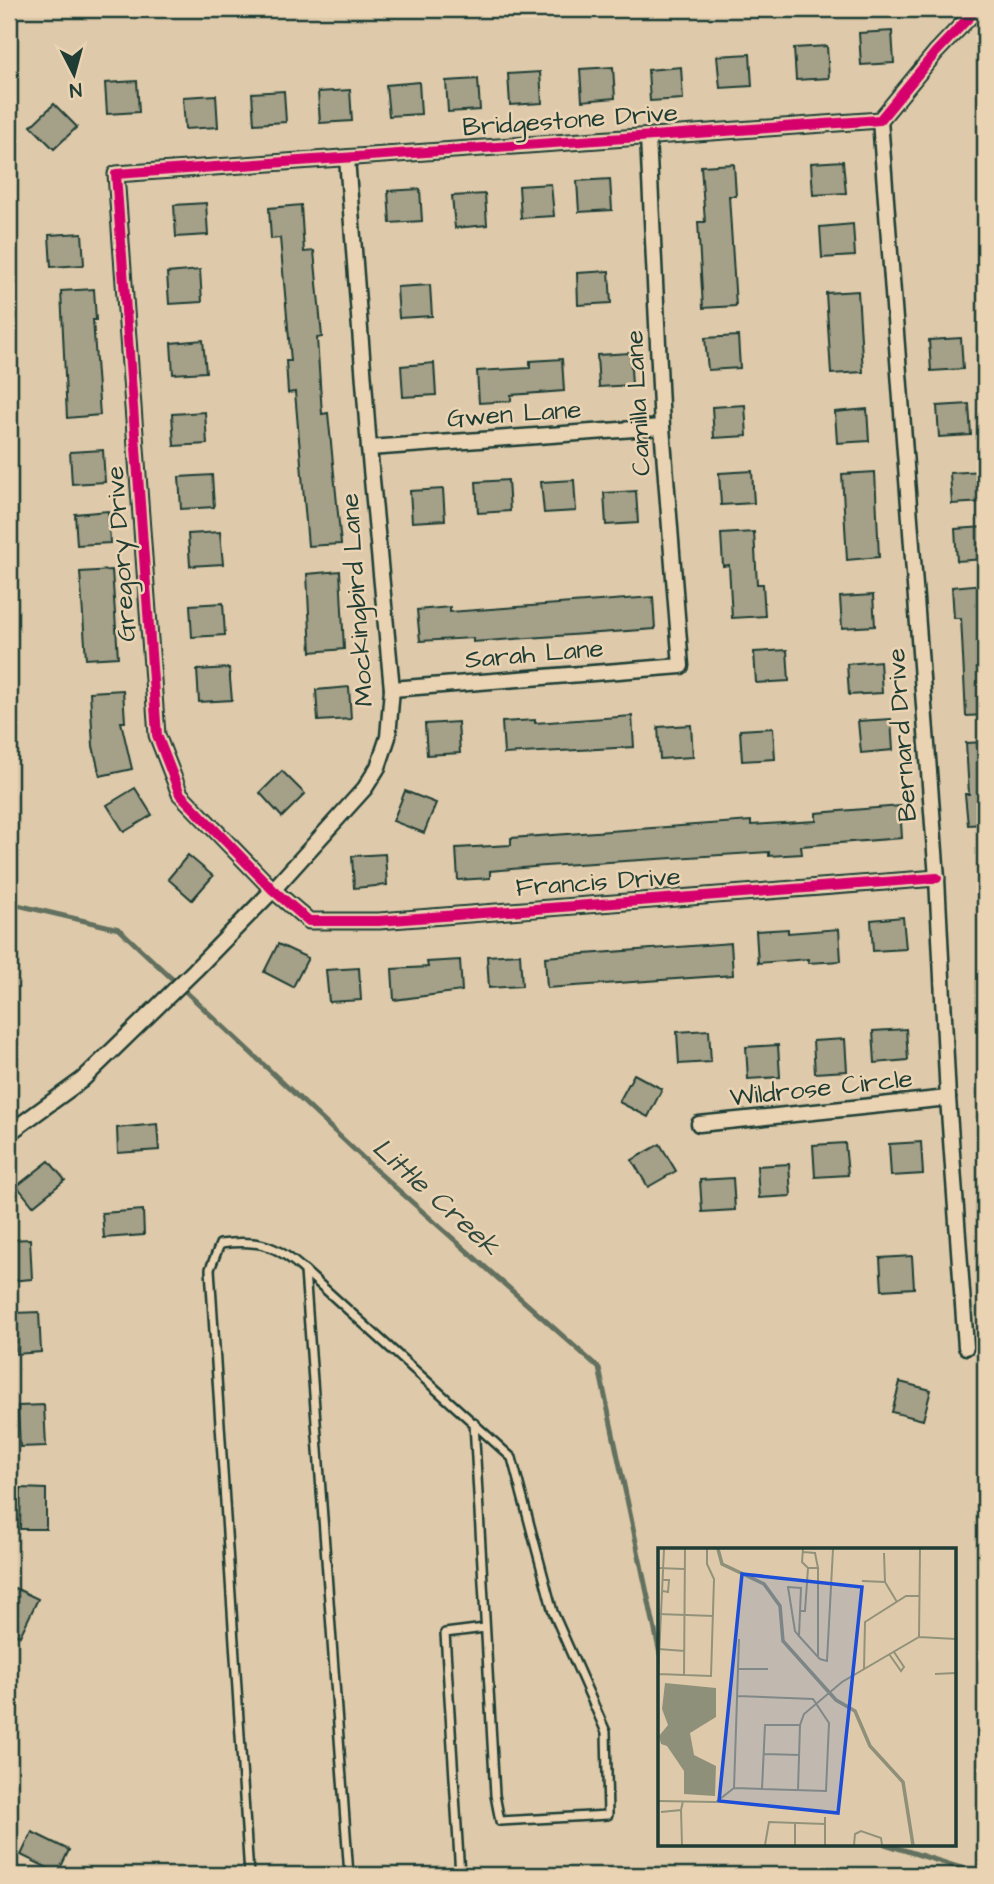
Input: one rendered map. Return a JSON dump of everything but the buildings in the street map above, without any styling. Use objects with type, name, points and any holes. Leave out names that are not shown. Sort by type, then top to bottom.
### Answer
[{"type":"street","points":[[880,120],[936,52],[977,9]]},
{"type":"street","name":"Bridgestone Drive","points":[[116,174],[880,120]]},
{"type":"street","name":"Bernard Drive","points":[[880,120],[937,878],[948,1098],[966,1347]]},
{"type":"street","name":"Camilla Lane","points":[[648,137],[662,427],[681,666]]},
{"type":"street","name":"Mockingbird Lane","points":[[9,1133],[82,1080],[195,970],[274,890],[365,788],[378,767],[388,737],[391,689],[347,158]]},
{"type":"street","name":"Gregory Drive","points":[[116,174],[157,734],[180,793],[274,890]]},
{"type":"street","name":"Gwen Lane","points":[[369,448],[662,427]]},
{"type":"street","name":"Sarah Lane","points":[[391,689],[681,666]]},
{"type":"street","name":"Francis Drive","points":[[274,890],[309,921],[379,921],[937,878]]},
{"type":"street","name":"Wildrose Circle","points":[[699,1125],[948,1098]]},
{"type":"lane","points":[[249,1875],[210,1269],[220,1244],[242,1241],[283,1250],[305,1271],[474,1423],[512,1458],[553,1612],[606,1732],[608,1815],[499,1821],[495,1795],[474,1423]]},
{"type":"lane","points":[[305,1271],[349,1875]]},
{"type":"lane","points":[[460,1875],[444,1633],[485,1628]]},
{"type":"waterway","name":"Little Creek","points":[[9,903],[119,929],[378,1172],[599,1368],[658,1645]]},
{"type":"waterway","name":"Little Creek","points":[[891,1846],[983,1875]]},
{"type":"cycle path","points":[[937,878],[379,921],[309,921],[273,890],[180,794],[157,735],[116,174],[880,120],[936,52],[977,9]]}]
